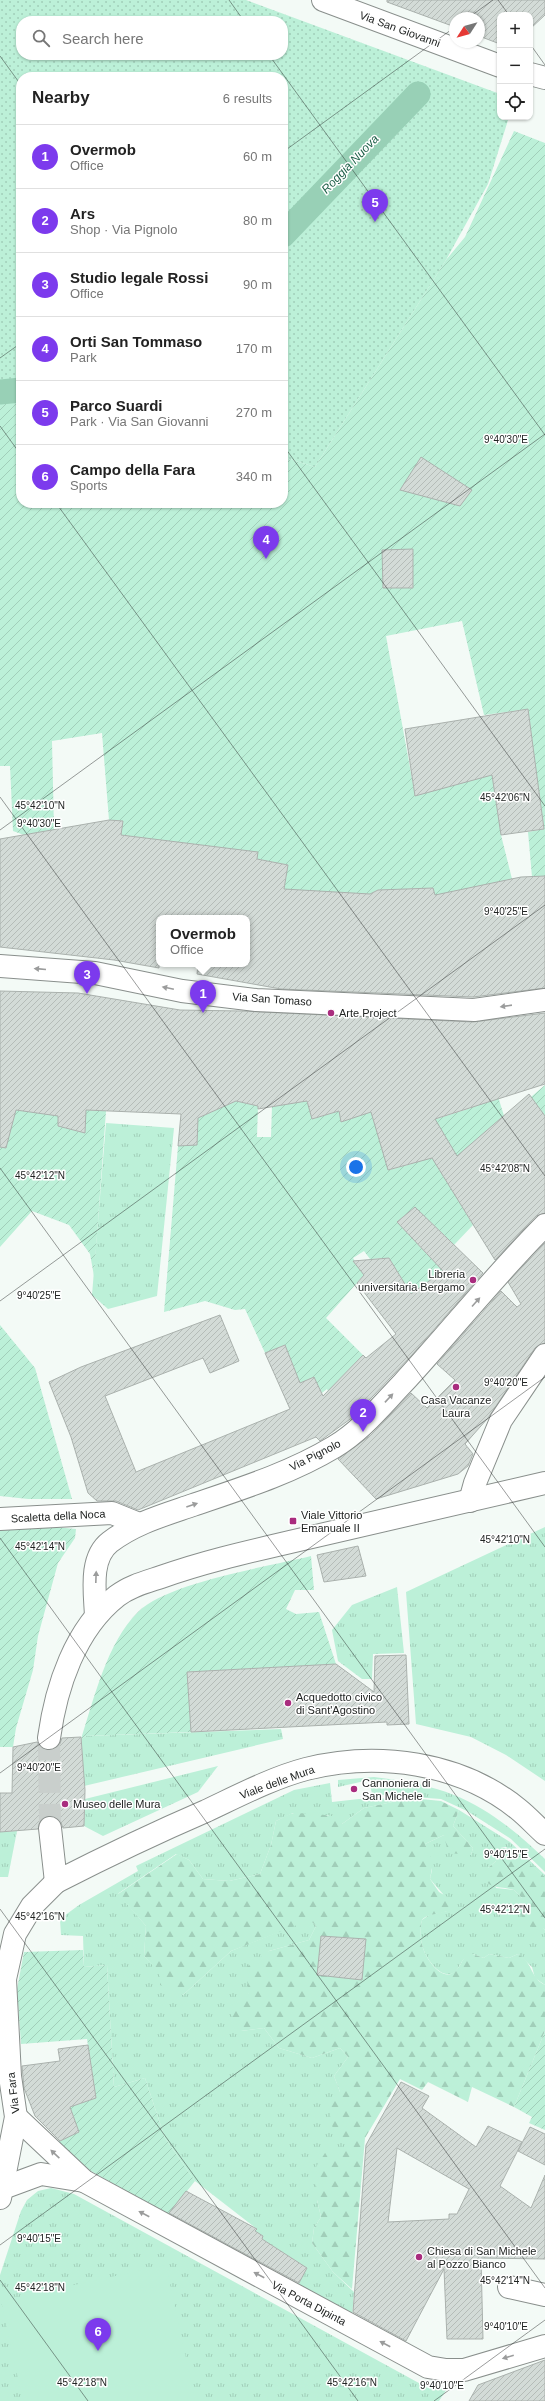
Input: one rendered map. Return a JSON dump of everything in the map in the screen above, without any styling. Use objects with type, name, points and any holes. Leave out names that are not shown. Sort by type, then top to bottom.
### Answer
[{"type":"street","name":"Via San Giovanni","points":[[324,0],[497,65]]},
{"type":"street","points":[[533,75],[545,78]]},
{"type":"street","name":"Via San Tomaso","points":[[0,966],[95,973],[182,991],[256,1000],[474,1010],[545,1000]]},
{"type":"street","name":"Via Pignolo","points":[[96,1616],[96,1578],[98,1557],[109,1542],[139,1524],[240,1489],[297,1465],[334,1447],[355,1432],[439,1345],[545,1225]]},
{"type":"street","points":[[470,1501],[474,1483],[501,1420],[545,1355]]},
{"type":"street","points":[[49,1738],[52,1712],[67,1669],[83,1636],[96,1616],[124,1592],[138,1584],[176,1571],[236,1555],[545,1483]]},
{"type":"street","name":"Scaletta della Noca","points":[[0,1519],[112,1513],[139,1524]]},
{"type":"street","name":"Viale delle Mura","points":[[56,1882],[117,1851],[257,1788],[305,1769],[346,1762],[381,1760],[417,1764],[453,1774],[494,1793],[518,1809],[545,1834]]},
{"type":"street","points":[[50,1828],[56,1882]]},
{"type":"street","name":"Via Fara","points":[[1,2193],[16,2117],[10,2076],[5,1979],[15,1934],[32,1906],[56,1882]]},
{"type":"street","name":"Via Porta Dipinta","points":[[16,2117],[84,2181],[428,2367],[446,2370],[464,2370],[545,2346]]},
{"type":"street","name":"Via Porta Dipinta","points":[[1,2193],[41,2174],[84,2181]]},
{"type":"street","points":[[509,2287],[545,2295]]},
{"type":"green space","points":[[0,0],[246,0],[497,93],[497,120],[508,120],[488,184],[446,260],[315,467],[288,459],[288,72],[16,72],[16,386],[0,384]]},
{"type":"green space","points":[[514,131],[545,143],[545,876],[532,877],[528,832],[544,829],[528,709],[484,715],[462,621],[386,636],[415,795],[492,775],[501,835],[512,879],[435,896],[433,888],[378,890],[370,894],[284,890],[288,865],[257,859],[257,852],[121,835],[123,821],[109,820],[102,733],[52,741],[54,830],[24,835],[13,831],[10,766],[0,766],[0,385],[16,387],[16,508],[288,508],[288,459],[315,467],[446,260],[465,237]]},
{"type":"green space","points":[[545,1085],[545,1116],[467,1172],[450,1145],[430,1153],[473,1225],[454,1245],[415,1207],[397,1222],[443,1271],[411,1294],[389,1258],[370,1259],[364,1251],[353,1258],[364,1275],[326,1318],[363,1355],[328,1391],[327,1389],[322,1393],[314,1378],[300,1383],[285,1345],[265,1353],[245,1309],[235,1310],[205,1301],[164,1312],[178,1146],[197,1144],[198,1118],[236,1101],[258,1106],[257,1137],[271,1137],[272,1105],[307,1101],[312,1119],[339,1111],[342,1121],[371,1112],[389,1170],[411,1164],[401,1130],[471,1108],[496,1090],[505,1119]]},
{"type":"green space","points":[[59,1102],[58,1126],[85,1133],[86,1110],[106,1111],[94,1276],[90,1254],[69,1225],[32,1211],[0,1247],[0,1125],[12,1126],[16,1110],[49,1114]]},
{"type":"green space","points":[[106,1123],[174,1128],[157,1296],[108,1309],[92,1295]]},
{"type":"green space","points":[[0,1325],[35,1368],[72,1499],[28,1499],[0,1496]]},
{"type":"green space","points":[[0,1522],[76,1529],[75,1538],[58,1563],[38,1636],[33,1670],[16,1728],[13,1747],[0,1747]]},
{"type":"green space","points":[[545,1527],[545,1781],[506,1755],[471,1737],[416,1724],[406,1592]]},
{"type":"green space","points":[[311,1556],[314,1590],[295,1590],[286,1609],[296,1614],[319,1612],[336,1664],[187,1672],[191,1732],[86,1736],[81,1739],[110,1655],[127,1624],[138,1612],[152,1601],[194,1584]]},
{"type":"green space","points":[[397,1587],[404,1653],[373,1654],[372,1679],[362,1679],[338,1661],[332,1630],[352,1605]]},
{"type":"green space","points":[[281,1729],[283,1739],[84,1786],[81,1739],[86,1736]]},
{"type":"green space","points":[[218,1766],[198,1792],[103,1836],[84,1826],[85,1799]]},
{"type":"green space","points":[[374,1777],[426,1786],[468,1801],[487,1812],[525,1840],[545,1859],[545,1872],[511,1839],[467,1811],[441,1799],[372,1794],[369,1780],[338,1787],[338,1780]]},
{"type":"green space","points":[[330,1783],[332,1802],[359,1799],[411,1798],[364,1808],[342,1824],[328,1815],[315,1816],[293,1813],[276,1821],[271,1845],[260,1874],[229,1881],[203,1879],[189,1860],[176,1854],[118,1893],[146,1926],[144,1956],[183,1995],[231,1951],[310,1919],[316,1926],[309,1940],[269,1951],[249,1993],[241,2031],[264,2028],[279,2048],[312,2058],[340,2048],[348,2057],[334,2076],[340,2092],[351,2149],[317,2200],[321,2217],[314,2228],[312,2243],[333,2272],[354,2292],[352,2318],[297,2286],[307,2268],[262,2239],[255,2231],[257,2229],[195,2181],[165,2138],[145,2078],[114,2087],[107,1965],[84,1967],[83,1936],[61,1935],[60,1919],[79,1905],[138,1871],[136,1866],[294,1790]]},
{"type":"green space","points":[[411,1798],[441,1801],[459,1810],[453,1826],[473,1848],[471,1855],[448,1853],[444,1835],[425,1844],[433,1862],[430,1879],[439,1892],[454,1901],[449,1910],[430,1915],[422,1920],[421,1938],[427,1957],[442,1973],[451,1974],[457,1970],[465,1957],[470,1953],[484,1958],[489,1954],[509,1958],[518,1954],[527,1962],[537,1979],[545,1985],[545,2031],[514,2107],[472,2087],[468,2102],[428,2082],[422,2090],[400,2079],[365,2138],[352,2289],[333,2272],[312,2243],[314,2228],[321,2217],[317,2200],[314,2170],[325,2153],[351,2149],[334,2135],[329,2109],[340,2092],[334,2076],[348,2057],[340,2048],[312,2058],[279,2048],[264,2028],[241,2031],[231,2014],[249,1993],[245,1968],[269,1951],[309,1940],[316,1926],[310,1920],[231,1951],[183,1995],[160,1985],[160,1973],[144,1956],[146,1926],[118,1894],[177,1854],[189,1860],[203,1879],[229,1881],[260,1874],[271,1845],[276,1821],[285,1816],[294,1813],[338,1817],[342,1824],[364,1808]]},
{"type":"green space","points":[[459,1810],[510,1842],[545,1875],[545,1877],[506,1847],[500,1847],[496,1861],[488,1868],[496,1888],[514,1890],[522,1898],[537,1928],[543,1928],[545,1930],[545,1985],[535,1978],[532,1967],[518,1954],[509,1958],[489,1954],[484,1958],[473,1954],[464,1959],[455,1972],[446,1974],[442,1973],[434,1966],[425,1952],[421,1938],[422,1920],[429,1915],[447,1911],[443,1894],[430,1879],[432,1870],[425,1844],[444,1835],[471,1855],[473,1848],[453,1826]]},
{"type":"green space","points":[[17,1831],[8,1877],[0,1877],[0,1832]]},
{"type":"green space","points":[[500,1847],[511,1849],[545,1877],[545,1930],[531,1926],[524,1921],[521,1913],[522,1898],[514,1890],[491,1885],[481,1874],[496,1861],[496,1850]]},
{"type":"green space","points":[[83,1950],[84,1967],[107,1965],[114,2087],[145,2078],[165,2138],[195,2181],[168,2215],[84,2167],[53,2144],[79,2132],[70,2107],[96,2098],[87,2039],[21,2044],[17,1989],[24,1952]]},
{"type":"green space","points":[[545,2031],[545,2130],[529,2123],[532,2117],[514,2107]]},
{"type":"green space","points":[[51,2188],[74,2194],[428,2388],[447,2389],[439,2401],[0,2401],[0,2275],[21,2211],[27,2200],[38,2191]]},
{"type":"green space","points":[[166,2265],[195,2401],[23,2401],[1,2301]]},
{"type":"building","points":[[387,0],[545,0],[545,15],[533,26],[533,12],[497,12],[497,43],[485,38],[485,12],[449,12],[449,25],[387,2]]},
{"type":"building","points":[[421,457],[472,490],[460,506],[400,490]]},
{"type":"building","points":[[413,549],[413,588],[383,588],[382,550]]},
{"type":"building","points":[[528,709],[544,829],[501,835],[492,775],[415,796],[405,729]]},
{"type":"building","points":[[109,820],[123,821],[121,835],[258,852],[257,859],[288,865],[284,889],[370,894],[378,890],[433,888],[435,895],[521,877],[545,876],[545,988],[473,997],[281,989],[197,974],[198,967],[250,967],[250,915],[156,915],[156,967],[159,968],[114,960],[0,947],[0,839]]},
{"type":"building","points":[[0,991],[78,993],[180,1010],[241,1011],[473,1022],[545,1013],[545,1084],[435,1119],[457,1156],[529,1094],[545,1116],[545,1213],[536,1216],[495,1260],[432,1158],[388,1170],[371,1112],[341,1122],[339,1111],[312,1119],[307,1101],[258,1109],[258,1106],[236,1101],[198,1118],[197,1145],[178,1146],[181,1114],[86,1110],[85,1133],[58,1126],[58,1116],[16,1110],[6,1148],[0,1147]]},
{"type":"building","points":[[415,1207],[483,1273],[412,1355],[353,1417],[320,1441],[316,1437],[138,1510],[116,1501],[97,1501],[88,1493],[71,1437],[49,1382],[81,1367],[220,1315],[239,1361],[210,1373],[203,1358],[105,1396],[136,1472],[290,1409],[265,1353],[285,1345],[300,1383],[314,1377],[323,1396],[363,1355],[366,1358],[396,1334],[357,1283],[364,1275],[353,1261],[389,1258],[411,1294],[443,1271],[397,1222]]},
{"type":"building","points":[[545,1243],[545,1343],[535,1348],[488,1418],[465,1444],[473,1454],[468,1466],[458,1474],[376,1499],[338,1459],[371,1435],[411,1393],[427,1408],[455,1380],[437,1364],[501,1291],[517,1307],[521,1304],[508,1282]]},
{"type":"building","points":[[358,1546],[366,1576],[324,1582],[317,1555]]},
{"type":"building","name":"Acquedotto civico di Sant'Agostino","points":[[406,1655],[409,1724],[387,1725],[387,1722],[191,1732],[187,1672],[336,1664],[374,1692],[375,1656]]},
{"type":"building","points":[[81,1737],[85,1790],[84,1826],[63,1828],[60,1820],[49,1816],[42,1818],[38,1829],[0,1832],[0,1793],[12,1793],[13,1747],[37,1742],[41,1748],[53,1750],[59,1746],[62,1738]]},
{"type":"building","points":[[321,1936],[366,1939],[362,1980],[317,1975]]},
{"type":"building","points":[[88,2045],[96,2098],[70,2107],[79,2132],[60,2141],[35,2116],[24,2088],[22,2066],[60,2061],[58,2049]]},
{"type":"building","points":[[401,2082],[429,2096],[422,2108],[476,2147],[488,2126],[522,2142],[500,2186],[531,2208],[545,2175],[545,2259],[481,2258],[483,2339],[447,2339],[444,2269],[406,2341],[353,2312],[366,2145]],"holes":[[[397,2148],[469,2189],[457,2214],[449,2214],[449,2219],[388,2222]]]},
{"type":"building","points":[[530,2127],[545,2134],[545,2165],[518,2151]]},
{"type":"building","points":[[186,2191],[257,2229],[255,2231],[263,2236],[262,2239],[307,2268],[299,2283],[169,2213]]},
{"type":"building","points":[[545,2360],[545,2401],[469,2401],[478,2385]]},
{"type":"waterway","name":"Roggia Nuova","points":[[288,230],[418,94]]},
{"type":"waterway","name":"Roggia Nuova","points":[[0,392],[16,390]]},
{"type":"tunnel","points":[[49,1738],[50,1828]]},
{"type":"place","name":"Parco Suardi","points":[[375,222]]},
{"type":"place","name":"Orti San Tommaso","points":[[266,559]]},
{"type":"place","name":"Studio legale Rossi","points":[[87,994]]},
{"type":"place","name":"Overmob","points":[[203,1013]]},
{"type":"place","name":"Arte Project","points":[[331,1013]]},
{"type":"place","name":"Libreria universitaria Bergamo","points":[[473,1280]]},
{"type":"place","name":"Casa Vacanze Laura","points":[[456,1387]]},
{"type":"place","name":"Ars","points":[[363,1432]]},
{"type":"place","name":"Viale Vittorio Emanuale II","points":[[293,1521]]},
{"type":"place","name":"Acquedotto civico di Sant'Agostino","points":[[288,1703]]},
{"type":"place","name":"Cannoniera di San Michele","points":[[354,1789]]},
{"type":"place","name":"Museo delle Mura","points":[[65,1804]]},
{"type":"place","name":"Chiesa di San Michele al Pozzo Bianco","points":[[419,2257]]},
{"type":"place","name":"Campo della Fara","points":[[98,2351]]}]
